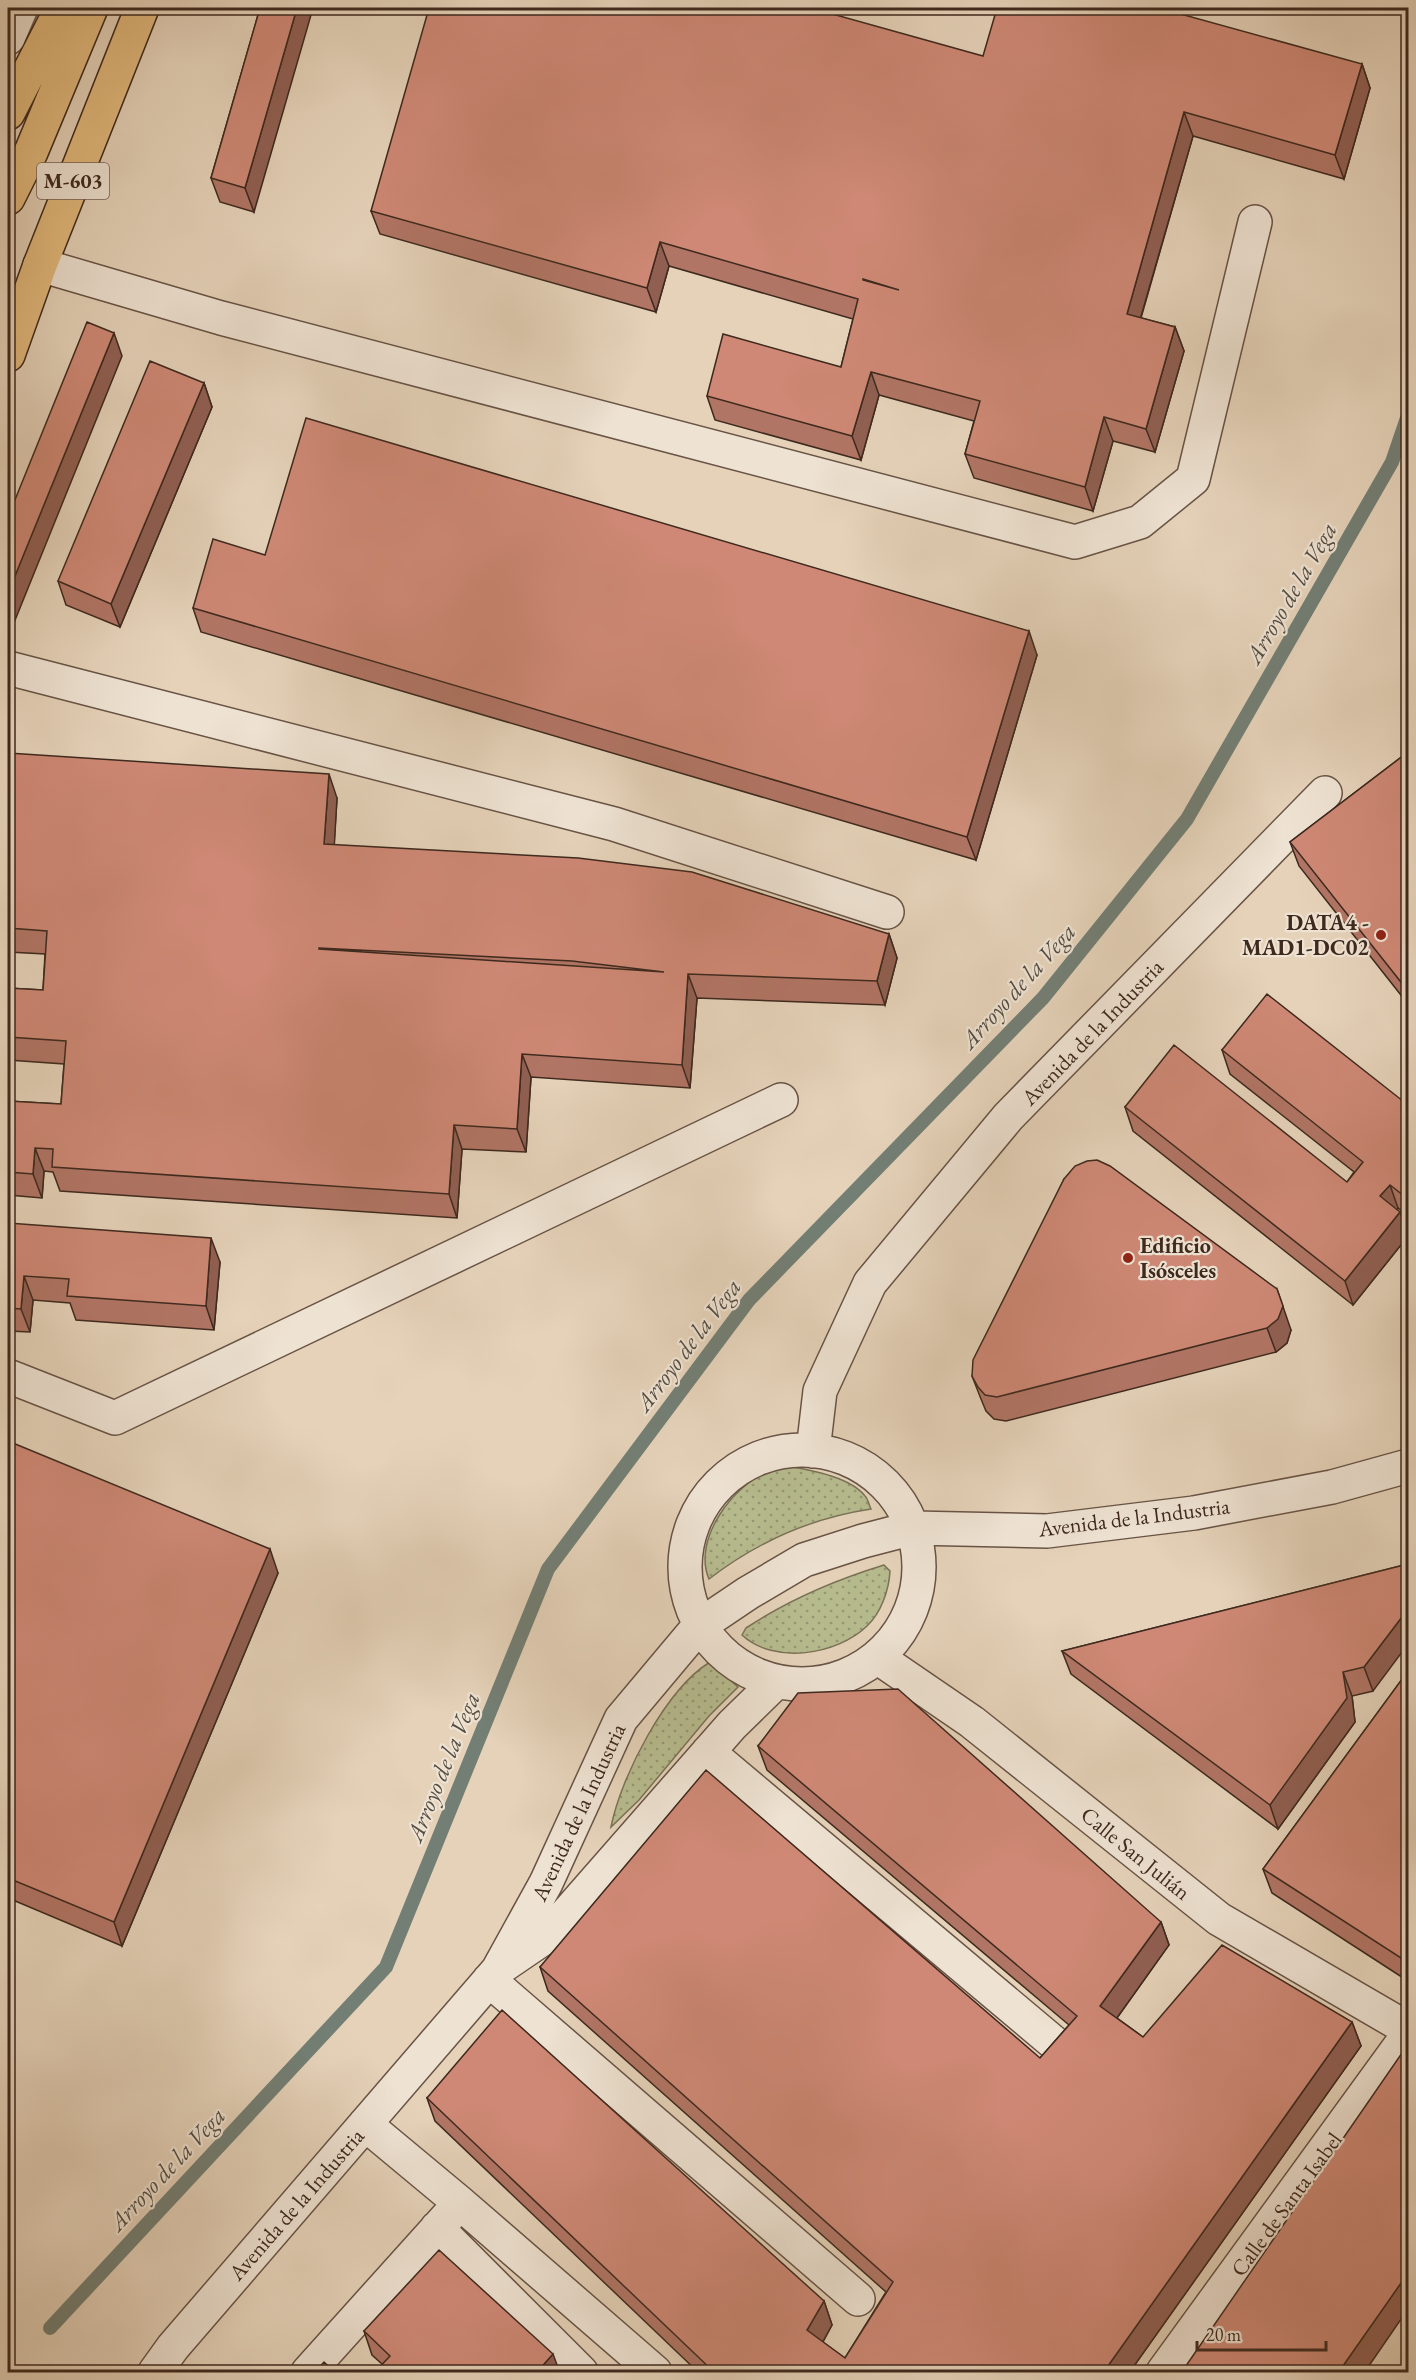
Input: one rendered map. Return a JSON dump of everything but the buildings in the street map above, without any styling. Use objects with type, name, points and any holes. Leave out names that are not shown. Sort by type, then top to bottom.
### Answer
[{"type":"highway","points":[[8,113],[62,8]]},
{"type":"highway","name":"M-603","points":[[8,198],[31,152],[91,8]]},
{"type":"highway","name":"M-603","points":[[8,355],[40,265],[142,8]]},
{"type":"street","points":[[8,38],[21,8]]},
{"type":"street","points":[[40,265],[221,318],[1075,542],[1140,522],[1193,479],[1255,222]]},
{"type":"street","points":[[8,668],[614,824],[887,912]]},
{"type":"street","name":"Avenida de la Industria","points":[[813,1451],[820,1391],[870,1283],[1008,1117],[1325,793]]},
{"type":"street","points":[[8,1376],[115,1418],[781,1100]]},
{"type":"street","points":[[813,1451],[845,1458],[874,1475],[898,1498],[913,1528],[919,1563],[915,1599],[901,1631],[877,1657],[846,1676],[812,1684],[776,1682],[745,1671],[719,1651],[699,1626],[686,1591],[685,1555],[694,1520],[715,1489],[742,1466],[777,1453],[813,1451]]},
{"type":"street","name":"Avenida de la Industria","points":[[142,2373],[164,2360],[493,1975],[546,1883],[621,1719],[699,1626],[748,1593],[804,1560],[913,1528],[1047,1531],[1194,1513],[1332,1486],[1408,1467]]},
{"type":"street","name":"Calle San Julián","points":[[877,1657],[972,1722],[1219,1919],[1408,2029]]},
{"type":"street","points":[[776,1682],[708,1752],[548,1935],[493,1975],[858,2299]]},
{"type":"street","points":[[708,1752],[1053,2042]]},
{"type":"street","name":"Calle de Santa Isabel","points":[[1163,2373],[1408,2035]]},
{"type":"street","points":[[365,2124],[460,2203],[655,2373]]},
{"type":"street","points":[[308,2373],[460,2203]]},
{"type":"street","points":[[437,2228],[580,2373]]},
{"type":"green space","points":[[793,1467],[832,1476],[851,1484],[866,1497],[871,1509],[806,1525],[746,1554],[709,1579],[705,1564],[706,1548],[719,1515],[742,1488],[756,1478],[773,1470]]},
{"type":"green space","points":[[884,1565],[890,1571],[888,1586],[880,1608],[867,1626],[839,1644],[823,1650],[788,1653],[755,1644],[742,1635],[746,1628],[796,1599]]},
{"type":"green space","points":[[710,1662],[738,1687],[709,1716],[639,1800],[611,1827],[624,1784],[648,1736],[677,1692]]},
{"type":"waterway","name":"Arroyo de la Vega","points":[[50,2328],[386,1967],[548,1569],[749,1300],[1043,998],[1187,819],[1392,462],[1408,415]]},
{"type":"place","name":"DATA4 - MAD1-DC02","points":[[1381,935]]},
{"type":"place","name":"Edificio Isósceles","points":[[1128,1258]]}]
